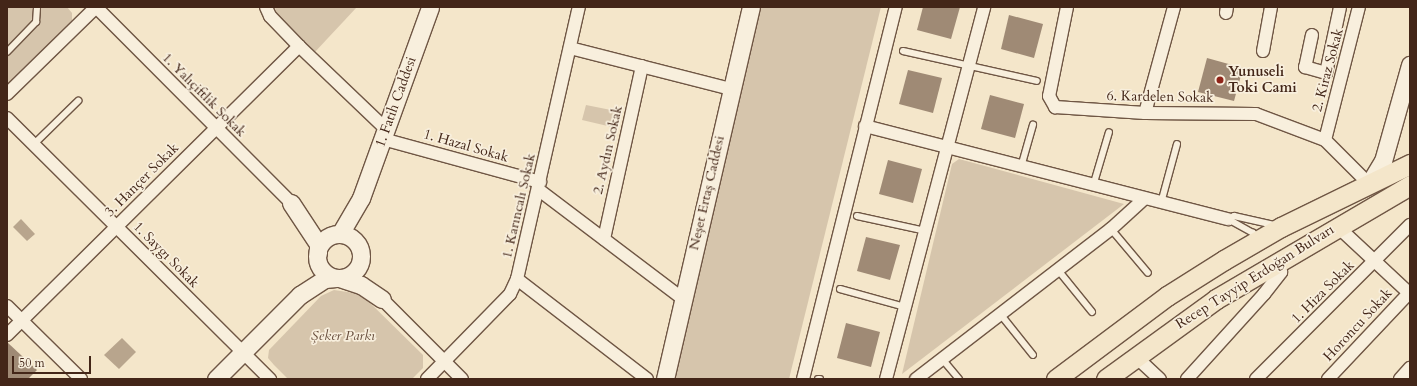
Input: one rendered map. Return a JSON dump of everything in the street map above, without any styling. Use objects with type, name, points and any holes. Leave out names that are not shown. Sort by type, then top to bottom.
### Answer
[{"type":"main road","name":"Recep Tayyip Erdoğan Bulvarı","points":[[1056,379],[1166,296],[1281,227],[1410,164]]},
{"type":"main road","name":"Recep Tayyip Erdoğan Bulvarı","points":[[1106,379],[1135,356],[1276,263],[1337,226],[1410,185]]},
{"type":"street","points":[[7,94],[96,7]]},
{"type":"street","name":"1. Yalıçiftlik Sokak","points":[[96,7],[291,203]]},
{"type":"street","points":[[266,7],[270,16],[384,134]]},
{"type":"street","name":"1. Fatih Caddesi","points":[[361,198],[430,7]]},
{"type":"street","name":"1. Karıncalı Sokak","points":[[427,379],[510,294],[517,279],[579,7]]},
{"type":"street","name":"Neşet Ertaş Caddesi","points":[[665,379],[682,298],[751,7]]},
{"type":"street","points":[[803,379],[865,126],[896,7]]},
{"type":"street","points":[[886,379],[949,148],[984,7]]},
{"type":"street","name":"6. Kardelen Sokak","points":[[1067,7],[1050,102],[1062,109],[1145,113],[1256,114],[1325,140],[1369,184]]},
{"type":"street","points":[[1145,113],[1174,7]]},
{"type":"street","points":[[1263,51],[1271,7]]},
{"type":"street","points":[[1326,73],[1340,7]]},
{"type":"street","name":"2. Kiraz Sokak","points":[[1325,140],[1359,7]]},
{"type":"street","points":[[1312,35],[1305,67],[1341,77]]},
{"type":"street","name":"3. Hançer Sokak","points":[[7,335],[299,46]]},
{"type":"street","points":[[570,48],[731,89]]},
{"type":"street","points":[[1369,184],[1383,161],[1410,65]]},
{"type":"street","name":"2. Aydın Sokak","points":[[604,239],[642,66]]},
{"type":"street","name":"1. Saygı Sokak","points":[[7,118],[270,379]]},
{"type":"street","points":[[865,126],[1093,186],[1228,219]]},
{"type":"street","name":"1. Hazal Sokak","points":[[384,134],[539,186]]},
{"type":"street","points":[[539,186],[604,239],[682,298]]},
{"type":"street","points":[[300,295],[324,240],[338,234],[361,198]]},
{"type":"street","points":[[361,198],[358,244],[360,262],[382,299]]},
{"type":"street","points":[[916,379],[943,360],[1111,229],[1144,199]]},
{"type":"street","points":[[291,203],[338,234],[358,244]]},
{"type":"street","points":[[291,203],[318,244],[318,256],[324,271],[337,278],[361,285],[382,299],[462,379]]},
{"type":"street","name":"1. Hiza Sokak","points":[[1256,379],[1410,225]]},
{"type":"street","points":[[1337,226],[1410,293]]},
{"type":"street","points":[[216,379],[300,295],[325,279],[350,275],[360,262]]},
{"type":"street","points":[[1187,379],[1264,294],[1281,272],[1276,263]]},
{"type":"street","points":[[517,279],[647,379]]},
{"type":"street","name":"Horoncu Sokak","points":[[1328,379],[1410,293]]},
{"type":"street","points":[[7,306],[81,379]]},
{"type":"street","points":[[1135,356],[1160,379]]},
{"type":"street","points":[[1400,379],[1410,368]]},
{"type":"lane","points":[[7,52],[36,22],[37,7]]},
{"type":"lane","points":[[903,51],[969,69],[1038,81]]},
{"type":"lane","points":[[34,144],[78,101]]},
{"type":"lane","points":[[1022,167],[1033,125]]},
{"type":"lane","points":[[1093,186],[1109,132]]},
{"type":"lane","points":[[1161,203],[1177,144]]},
{"type":"lane","points":[[857,216],[926,231]]},
{"type":"lane","points":[[1228,219],[1234,216],[1281,227]]},
{"type":"lane","points":[[1228,219],[1252,233],[1256,242]]},
{"type":"lane","points":[[1111,229],[1148,274]]},
{"type":"lane","points":[[1058,270],[1092,312]]},
{"type":"lane","points":[[840,289],[905,307]]},
{"type":"lane","points":[[1001,315],[1033,355]]},
{"type":"lane","points":[[943,360],[959,379]]},
{"type":"green space","points":[[7,7],[67,7],[72,13],[72,21],[7,85]]},
{"type":"green space","points":[[275,7],[357,7],[314,53],[277,18]]},
{"type":"green space","points":[[759,7],[881,7],[789,379],[675,379]]},
{"type":"green space","points":[[586,105],[616,111],[612,127],[582,120]]},
{"type":"green space","points":[[959,159],[1124,204],[902,374],[952,164]]},
{"type":"green space","name":"Şeker Parkı","points":[[334,290],[361,294],[423,355],[423,368],[412,379],[288,379],[274,365],[268,358],[269,350],[321,296]]},
{"type":"shaded area","points":[[21,219],[35,234],[27,241],[13,227]]},
{"type":"shaded area","points":[[122,338],[136,352],[119,369],[104,355]]},
{"type":"building","points":[[923,7],[960,7],[951,39],[917,30]]},
{"type":"building","points":[[1009,15],[1043,24],[1034,58],[1001,49]]},
{"type":"building","name":"Yunuseli Toki Cami","points":[[1207,58],[1243,68],[1234,101],[1198,92]]},
{"type":"building","points":[[908,70],[942,78],[933,113],[899,104]]},
{"type":"building","points":[[990,95],[1024,104],[1015,138],[981,129]]},
{"type":"building","points":[[888,160],[922,169],[913,203],[879,194]]},
{"type":"building","points":[[866,237],[900,245],[890,280],[857,271]]},
{"type":"building","points":[[846,323],[880,332],[871,367],[837,358]]},
{"type":"building","points":[[7,342],[37,370],[28,379],[7,379]]},
{"type":"place","name":"Yunuseli Toki Cami","points":[[1220,80]]}]
